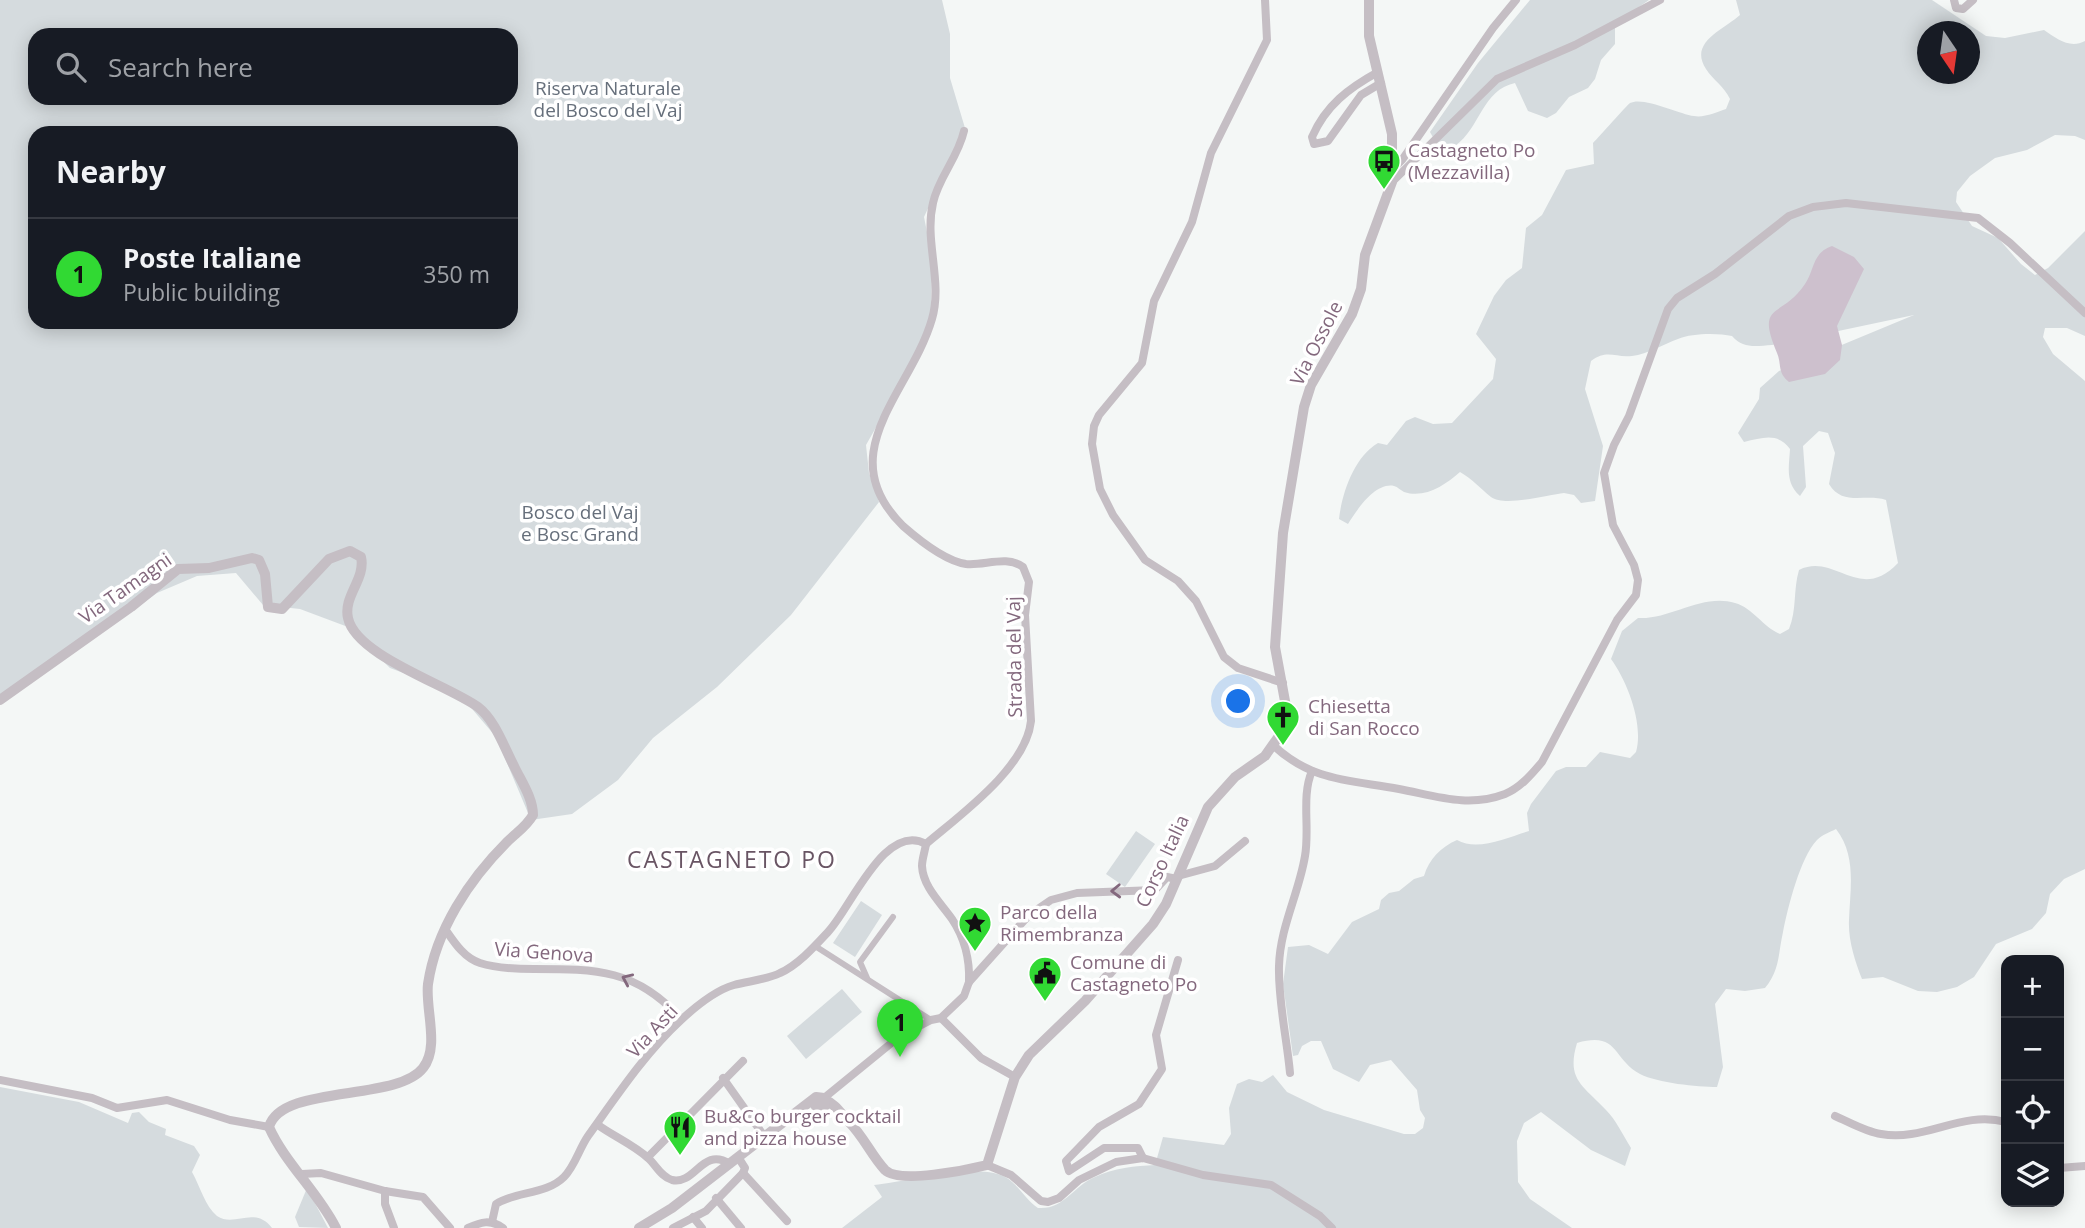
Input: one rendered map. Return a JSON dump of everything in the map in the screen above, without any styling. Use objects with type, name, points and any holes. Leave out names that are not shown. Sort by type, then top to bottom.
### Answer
[{"type":"street","points":[[1265,0],[1267,40],[1210,153],[1192,222],[1153,301],[1142,363],[1099,415],[1094,426],[1092,443],[1100,489],[1113,514],[1145,560],[1178,581],[1196,601],[1224,657],[1238,668],[1283,683]]},
{"type":"street","name":"Via Ossole","points":[[1274,746],[1284,729],[1287,712],[1275,647],[1283,533],[1304,407],[1311,385],[1352,314],[1361,289],[1364,255],[1392,182],[1392,134],[1368,27],[1369,0]]},
{"type":"street","points":[[1393,169],[1402,160],[1493,27],[1516,0]]},
{"type":"street","points":[[1392,182],[1497,79],[1575,45],[1660,0]]},
{"type":"street","points":[[1954,0],[1956,8],[1963,9],[1973,0]]},
{"type":"street","points":[[1378,72],[1337,98],[1316,127],[1312,137],[1314,144],[1328,141],[1361,95],[1381,83]]},
{"type":"street","name":"Strada del Vaj","points":[[926,844],[973,806],[1008,767],[1030,735],[1031,721],[1025,615],[1029,582],[1023,566],[1010,561],[964,564],[949,558],[904,526],[885,502],[875,474],[872,446],[877,432],[913,367],[932,321],[937,280],[933,203],[956,158],[964,131]]},
{"type":"street","points":[[1274,746],[1288,758],[1312,771],[1345,783],[1462,802],[1506,794],[1516,788],[1542,762],[1617,620],[1636,596],[1638,580],[1634,565],[1613,525],[1604,473],[1629,416],[1668,309],[1677,298],[1715,274],[1789,216],[1813,207],[1846,204],[1978,218],[2010,243],[2085,313]]},
{"type":"street","name":"Via Tamagni","points":[[0,700],[131,607],[178,569],[209,568],[252,558],[259,560],[265,574],[268,607],[282,608],[322,566],[341,553],[350,551],[360,557],[363,568],[348,607],[352,628],[381,655],[480,708],[495,729],[533,807],[533,815],[525,827],[507,842],[460,899],[445,929]]},
{"type":"street","name":"Corso Italia","points":[[986,1165],[1015,1077],[1040,1041],[1085,1001],[1153,924],[1177,878],[1208,807],[1235,777],[1274,746]]},
{"type":"street","points":[[1290,1073],[1279,967],[1284,930],[1305,858],[1309,822],[1305,785],[1312,771]]},
{"type":"street","name":"Via Asti","points":[[492,1222],[496,1204],[503,1199],[544,1188],[564,1178],[634,1074],[681,1019],[730,986],[780,973],[815,946],[855,897],[877,858],[889,848],[905,842],[920,841],[926,844]]},
{"type":"street","points":[[969,982],[1029,915],[1051,900],[1077,893],[1155,890],[1167,877],[1177,878],[1215,866],[1245,841]]},
{"type":"street","points":[[639,1228],[672,1208],[794,1115],[821,1103],[900,1036],[930,1020],[941,1018],[964,996],[969,982],[970,964],[953,921],[925,878],[922,866],[926,844]]},
{"type":"street","points":[[868,979],[860,962],[893,917]]},
{"type":"street","points":[[269,1127],[271,1119],[282,1110],[400,1082],[423,1069],[430,1055],[428,986],[445,929]]},
{"type":"street","name":"Via Genova","points":[[445,929],[458,947],[478,963],[521,969],[586,969],[618,975],[650,989],[681,1019]]},
{"type":"street","points":[[815,946],[930,1020]]},
{"type":"street","points":[[1143,1158],[1138,1148],[1104,1148],[1069,1171],[1066,1161],[1098,1127],[1139,1104],[1162,1069],[1156,1035],[1178,960]]},
{"type":"street","points":[[941,1018],[981,1058],[1015,1077]]},
{"type":"street","points":[[648,1157],[743,1060]]},
{"type":"street","points":[[723,1078],[764,1136]]},
{"type":"street","points":[[0,1080],[92,1098],[117,1108],[167,1100],[230,1120],[269,1127],[335,1228]]},
{"type":"street","points":[[821,1103],[840,1114],[866,1139],[886,1171],[897,1177],[986,1165],[1011,1174],[1041,1201],[1048,1202],[1059,1198],[1079,1180],[1116,1162],[1143,1158],[1203,1175],[1270,1185],[1320,1216],[1332,1228]]},
{"type":"street","points":[[1835,1116],[1880,1134],[1906,1135],[1974,1118],[2001,1121]]},
{"type":"street","points":[[598,1125],[648,1157],[665,1177],[674,1181],[682,1179],[712,1158],[734,1161],[744,1168],[743,1173],[706,1211],[673,1228]]},
{"type":"street","points":[[2064,1168],[2085,1166]]},
{"type":"street","points":[[302,1174],[321,1173],[385,1191],[422,1197],[450,1228]]},
{"type":"street","points":[[743,1173],[787,1220]]},
{"type":"street","points":[[385,1191],[385,1204],[394,1228]]},
{"type":"street","points":[[716,1198],[741,1228]]},
{"type":"street","points":[[693,1217],[702,1228]]},
{"type":"street","points":[[468,1228],[481,1222],[492,1222],[503,1228]]},
{"type":"green space","name":"Bosco del Vaj e Bosc Grand","points":[[0,0],[942,0],[950,34],[950,78],[965,128],[924,217],[932,257],[931,319],[908,371],[866,445],[869,473],[879,502],[791,615],[717,687],[653,738],[618,780],[572,814],[531,820],[496,737],[467,703],[433,684],[390,668],[348,627],[300,609],[263,605],[236,573],[197,576],[157,593],[0,705]]},
{"type":"green space","points":[[1530,0],[1649,0],[1615,24],[1615,44],[1601,60],[1595,79],[1588,88],[1569,97],[1556,113],[1547,118],[1528,111],[1515,83],[1495,93],[1471,129],[1455,146],[1435,141],[1430,132],[1478,63]]},
{"type":"green space","points":[[1736,0],[1932,0],[1964,21],[1917,21],[1917,84],[1980,84],[1980,32],[1986,36],[2005,38],[2044,30],[2069,43],[2085,41],[2085,140],[2075,136],[2055,135],[2027,150],[1995,158],[1970,176],[1957,192],[1956,202],[1972,226],[1998,238],[2021,264],[2035,275],[2048,268],[2085,231],[2085,336],[2067,328],[2045,328],[2043,337],[2053,354],[2085,381],[2085,869],[2064,879],[2050,894],[2046,913],[2032,929],[1996,944],[1974,977],[1957,987],[1937,992],[1918,991],[1883,977],[1862,979],[1850,935],[1851,873],[1847,850],[1836,829],[1821,837],[1811,848],[1800,870],[1788,910],[1776,968],[1770,981],[1765,988],[1745,991],[1726,989],[1715,1004],[1723,1067],[1717,1087],[1678,1084],[1648,1077],[1631,1068],[1608,1044],[1591,1040],[1577,1043],[1574,1055],[1575,1074],[1584,1088],[1613,1118],[1631,1148],[1625,1166],[1591,1150],[1541,1112],[1524,1123],[1517,1141],[1518,1182],[1530,1199],[1572,1228],[842,1228],[882,1197],[874,1185],[962,1172],[995,1173],[1007,1178],[1038,1208],[1047,1208],[1062,1201],[1087,1181],[1109,1171],[1155,1165],[1163,1137],[1224,1145],[1231,1134],[1229,1108],[1237,1084],[1249,1079],[1262,1082],[1273,1075],[1287,1092],[1324,1110],[1404,1134],[1415,1134],[1423,1128],[1425,1118],[1420,1110],[1417,1090],[1391,1060],[1370,1065],[1359,1082],[1333,1069],[1321,1041],[1311,1041],[1302,1046],[1298,1055],[1293,1056],[1283,984],[1288,947],[1309,945],[1328,954],[1352,922],[1379,909],[1381,900],[1389,893],[1399,891],[1414,879],[1424,876],[1432,859],[1451,843],[1457,840],[1483,844],[1529,831],[1527,813],[1531,804],[1556,771],[1566,767],[1586,767],[1600,752],[1630,758],[1636,752],[1638,741],[1636,716],[1623,679],[1611,659],[1622,631],[1638,618],[1650,618],[1710,601],[1723,601],[1741,605],[1780,634],[1789,629],[1799,570],[1812,566],[1824,567],[1871,579],[1884,574],[1898,563],[1886,500],[1848,497],[1835,491],[1829,484],[1835,453],[1828,433],[1819,431],[1803,446],[1806,487],[1800,496],[1790,480],[1790,449],[1775,438],[1744,442],[1738,433],[1759,399],[1760,388],[1779,371],[1914,315],[1772,345],[1750,346],[1732,336],[1712,334],[1684,337],[1638,355],[1597,357],[1591,361],[1585,389],[1603,446],[1595,501],[1581,503],[1574,495],[1564,493],[1516,501],[1497,500],[1460,472],[1441,486],[1420,494],[1404,492],[1394,486],[1380,488],[1367,499],[1348,524],[1339,519],[1351,477],[1362,457],[1370,449],[1378,443],[1387,445],[1406,421],[1415,417],[1433,424],[1452,423],[1493,379],[1496,359],[1476,334],[1494,296],[1506,280],[1522,268],[1526,228],[1542,215],[1566,170],[1594,164],[1593,143],[1630,103],[1643,102],[1698,116],[1726,109],[1730,99],[1702,60],[1702,51],[1711,37],[1740,15]]},
{"type":"green space","points":[[1136,831],[1155,844],[1125,887],[1106,874]]},
{"type":"green space","points":[[861,901],[882,915],[855,957],[833,943]]},
{"type":"green space","points":[[842,989],[862,1012],[806,1059],[787,1036]]},
{"type":"green space","points":[[0,1087],[79,1102],[128,1123],[132,1113],[139,1112],[149,1122],[166,1129],[165,1135],[194,1146],[200,1155],[192,1172],[206,1201],[217,1216],[231,1220],[258,1218],[272,1228],[0,1228]]},
{"type":"green space","points":[[307,1188],[328,1228],[299,1227],[295,1217]]},
{"type":"shaded area","points":[[1832,246],[1854,257],[1864,269],[1837,326],[1842,345],[1840,360],[1825,374],[1789,382],[1781,372],[1771,337],[1770,318],[1796,295],[1805,284],[1817,257]]},
{"type":"place","name":"Castagneto Po (Mezzavilla)","points":[[1384,191]]},
{"type":"place","name":"Chiesetta di San Rocco","points":[[1283,747]]},
{"type":"place","name":"Parco della Rimembranza","points":[[975,953]]},
{"type":"place","name":"Comune di Castagneto Po","points":[[1045,1003]]},
{"type":"place","name":"Poste Italiane","points":[[900,1057]]},
{"type":"place","name":"Bu&Co burger cocktail and pizza house","points":[[680,1157]]},
{"type":"district","name":"CASTAGNETO PO","points":[[732,859]]},
{"type":"park label","name":"Riserva Naturale del Bosco del Vaj","points":[[608,99]]}]
